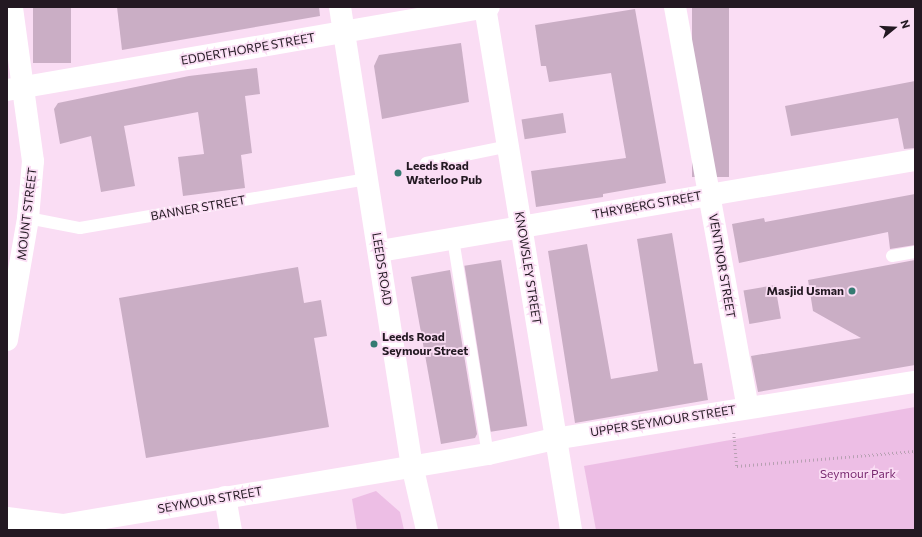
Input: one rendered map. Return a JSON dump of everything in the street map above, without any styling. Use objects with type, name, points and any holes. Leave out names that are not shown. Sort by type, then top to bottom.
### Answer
[{"type":"street","name":"MOUNT STREET","points":[[7,340],[28,218],[33,161],[15,89],[12,7]]},
{"type":"street","name":"LEEDS ROAD","points":[[340,7],[380,251],[412,465],[427,530]]},
{"type":"street","name":"EDDERTHORPE STREET","points":[[15,89],[486,7]]},
{"type":"street","name":"KNOWSLEY STREET","points":[[486,7],[523,228],[554,439],[571,530]]},
{"type":"street","name":"VENTNOR STREET","points":[[676,7],[710,194],[740,409]]},
{"type":"street","name":"THRYBERG STREET","points":[[380,251],[523,228],[710,194],[915,160]]},
{"type":"street","name":"UPPER SEYMOUR STREET","points":[[412,465],[488,454],[554,439],[915,382]]},
{"type":"street","name":"SEYMOUR STREET","points":[[7,518],[64,525],[412,465]]},
{"type":"street","points":[[225,497],[232,530]]},
{"type":"lane","points":[[426,163],[509,146]]},
{"type":"lane","name":"BANNER STREET","points":[[28,218],[80,228],[367,178]]},
{"type":"lane","points":[[453,239],[488,454]]},
{"type":"lane","points":[[892,256],[915,252]]},
{"type":"path","points":[[740,409],[737,466],[915,451]]},
{"type":"green space","name":"Seymour Park","points":[[915,407],[915,530],[596,530],[584,466]]},
{"type":"green space","points":[[376,491],[400,512],[404,530],[357,530],[352,499]]},
{"type":"building","points":[[33,7],[71,7],[71,63],[33,63]]},
{"type":"building","points":[[117,7],[319,7],[320,16],[122,50]]},
{"type":"building","points":[[692,7],[729,7],[729,177],[692,177]]},
{"type":"building","points":[[635,9],[666,183],[603,194],[603,197],[536,207],[531,171],[626,158],[611,73],[549,82],[546,66],[541,66],[535,25]]},
{"type":"building","points":[[461,43],[469,102],[382,119],[374,66],[379,55]]},
{"type":"building","points":[[257,68],[260,94],[245,96],[252,153],[241,155],[245,188],[183,196],[178,157],[204,154],[198,112],[124,126],[135,186],[101,192],[91,136],[60,144],[54,109],[58,103],[189,76]]},
{"type":"building","points":[[915,81],[915,148],[904,149],[898,118],[791,136],[785,106]]},
{"type":"building","points":[[563,113],[566,133],[525,139],[522,120]]},
{"type":"building","points":[[915,194],[915,245],[890,249],[888,232],[739,263],[732,224],[764,218],[765,222]]},
{"type":"building","points":[[672,233],[694,364],[702,363],[708,400],[575,423],[548,251],[587,244],[611,379],[658,371],[637,239]]},
{"type":"building","points":[[501,260],[527,426],[491,432],[464,266]]},
{"type":"building","points":[[915,260],[915,365],[758,392],[751,356],[861,338],[813,311],[808,280]]},
{"type":"building","points":[[298,267],[304,303],[321,300],[327,336],[314,338],[329,427],[146,458],[119,298]]},
{"type":"building","points":[[450,270],[477,434],[475,438],[441,444],[411,277]]},
{"type":"building","points":[[775,285],[781,318],[749,324],[743,291]]},
{"type":"place","name":"Leeds Road Waterloo Pub","points":[[398,173]]},
{"type":"place","name":"Masjid Usman","points":[[852,291]]},
{"type":"place","name":"Leeds Road Seymour Street","points":[[374,344]]}]
